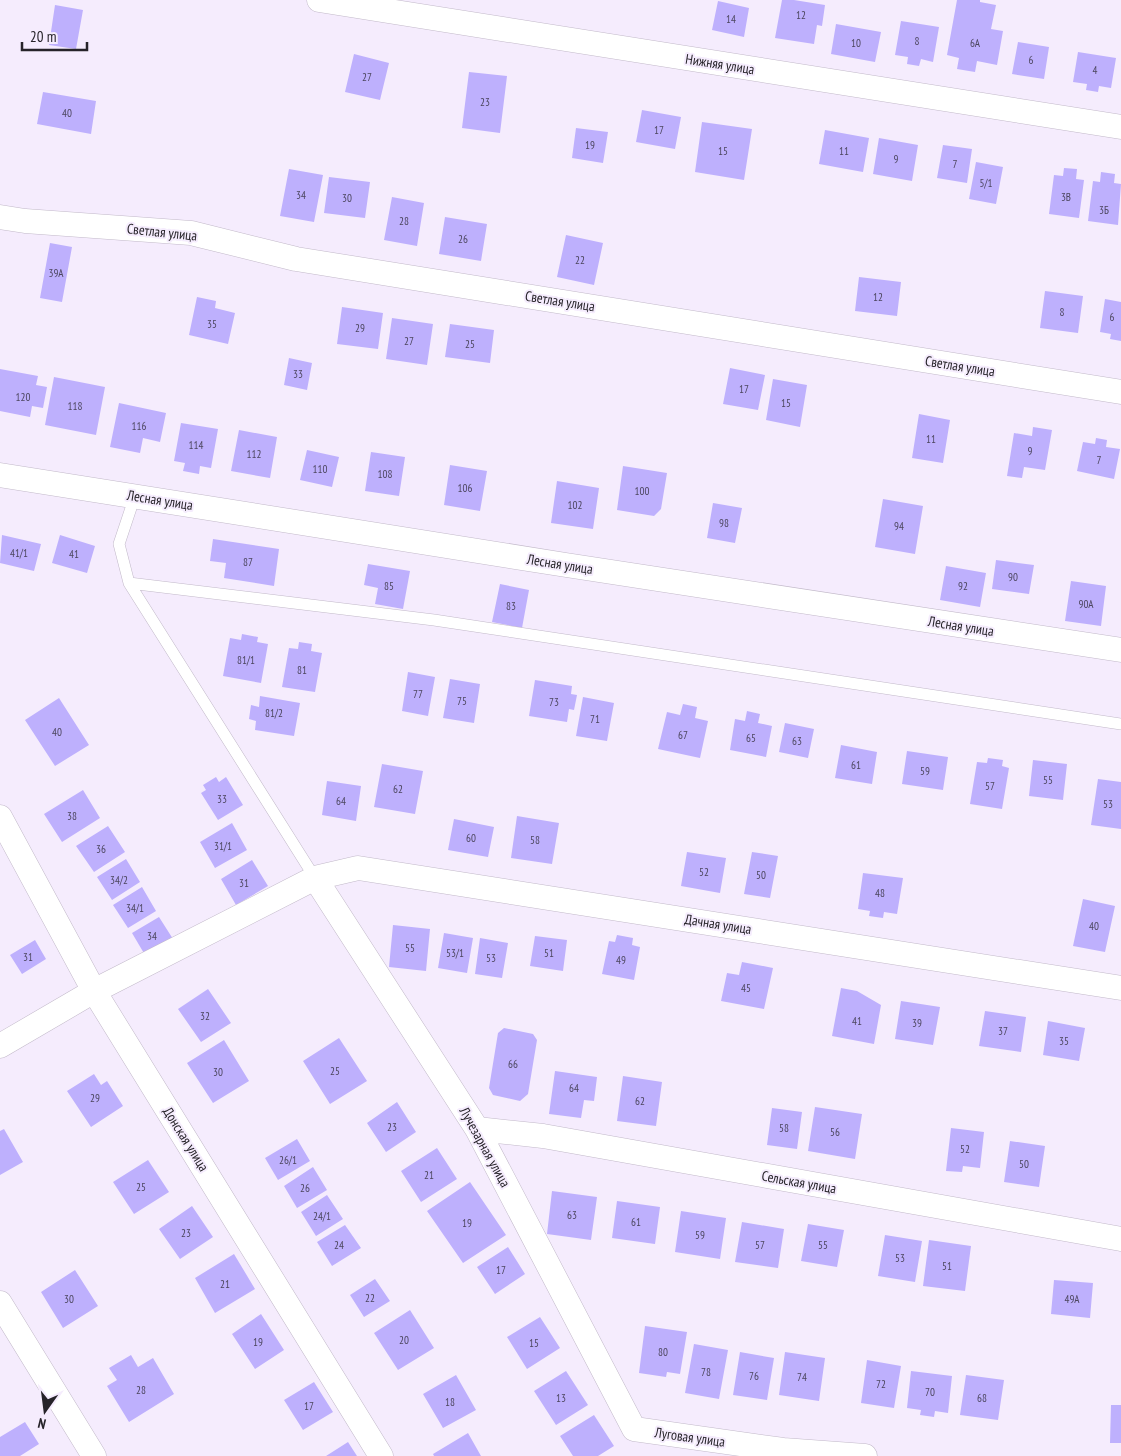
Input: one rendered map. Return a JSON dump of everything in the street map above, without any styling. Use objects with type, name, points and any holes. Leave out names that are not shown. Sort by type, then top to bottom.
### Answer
[{"type":"street","name":"Нижняя улица","points":[[319,0],[1121,127]]},
{"type":"street","name":"Светлая улица","points":[[0,217],[25,221],[191,232],[296,259],[1121,392]]},
{"type":"street","name":"Лесная улица","points":[[0,475],[557,564],[1121,650]]},
{"type":"street","name":"Донская улица","points":[[0,817],[94,991],[381,1456]]},
{"type":"street","name":"Дачная улица","points":[[0,1046],[94,991],[315,878],[358,868],[1121,988]]},
{"type":"street","name":"Лучезарная улица","points":[[315,878],[477,1129],[634,1429]]},
{"type":"street","name":"Сельская улица","points":[[477,1129],[543,1136],[1121,1239]]},
{"type":"street","points":[[0,1303],[94,1456]]},
{"type":"street","name":"Луговая улица","points":[[634,1429],[783,1450],[865,1456]]},
{"type":"lane","points":[[135,496],[119,544],[129,583],[315,878]]},
{"type":"lane","points":[[129,583],[434,620],[1121,724]]},
{"type":"building","points":[[782,0],[825,5],[822,26],[817,25],[814,44],[775,38]]},
{"type":"building","points":[[957,0],[980,0],[980,2],[996,5],[991,29],[1003,31],[997,65],[977,61],[975,72],[957,69],[959,58],[947,55]]},
{"type":"building","points":[[718,1],[749,8],[744,37],[712,30]]},
{"type":"building","points":[[55,5],[83,10],[76,49],[49,45]]},
{"type":"building","points":[[901,21],[939,27],[933,62],[921,59],[919,66],[907,64],[908,57],[895,55]]},
{"type":"building","points":[[836,24],[881,32],[875,62],[831,54]]},
{"type":"building","points":[[1018,42],[1049,47],[1044,79],[1012,74]]},
{"type":"building","points":[[1078,52],[1116,58],[1111,88],[1099,86],[1098,92],[1086,90],[1087,84],[1073,82]]},
{"type":"building","points":[[354,54],[389,63],[380,100],[345,92]]},
{"type":"building","points":[[469,72],[507,76],[500,133],[462,128]]},
{"type":"building","points":[[43,92],[96,101],[91,134],[37,124]]},
{"type":"building","points":[[642,110],[681,117],[675,149],[636,142]]},
{"type":"building","points":[[702,122],[752,129],[744,180],[695,172]]},
{"type":"building","points":[[576,128],[608,132],[603,163],[572,158]]},
{"type":"building","points":[[825,130],[869,138],[863,172],[819,164]]},
{"type":"building","points":[[879,138],[918,145],[912,181],[873,174]]},
{"type":"building","points":[[943,145],[972,149],[967,183],[937,178]]},
{"type":"building","points":[[976,162],[1003,167],[996,204],[969,199]]},
{"type":"building","points":[[1064,168],[1077,169],[1076,179],[1084,180],[1079,218],[1049,214],[1054,175],[1063,176]]},
{"type":"building","points":[[289,169],[323,175],[314,222],[280,216]]},
{"type":"building","points":[[1101,172],[1115,174],[1114,183],[1121,184],[1118,225],[1088,221],[1093,181],[1100,182]]},
{"type":"building","points":[[329,177],[370,182],[365,218],[324,213]]},
{"type":"building","points":[[392,197],[424,203],[417,246],[384,240]]},
{"type":"building","points":[[445,217],[487,224],[481,261],[439,254]]},
{"type":"building","points":[[566,235],[603,243],[594,285],[557,277]]},
{"type":"building","points":[[50,243],[72,247],[62,302],[40,298]]},
{"type":"building","points":[[859,277],[901,282],[897,316],[855,311]]},
{"type":"building","points":[[1045,291],[1083,296],[1078,333],[1040,328]]},
{"type":"building","points":[[197,297],[216,301],[215,308],[235,313],[228,344],[189,335]]},
{"type":"building","points":[[1105,299],[1121,302],[1121,341],[1110,339],[1111,334],[1100,332]]},
{"type":"building","points":[[342,307],[383,313],[378,349],[337,344]]},
{"type":"building","points":[[392,318],[433,324],[427,365],[386,359]]},
{"type":"building","points":[[450,324],[494,330],[490,363],[445,357]]},
{"type":"building","points":[[289,358],[312,363],[307,390],[284,385]]},
{"type":"building","points":[[730,368],[765,375],[758,410],[723,404]]},
{"type":"building","points":[[0,369],[38,376],[36,385],[47,387],[43,408],[32,406],[30,417],[0,411]]},
{"type":"building","points":[[54,377],[105,387],[96,435],[45,425]]},
{"type":"building","points":[[773,379],[807,385],[800,427],[766,420]]},
{"type":"building","points":[[119,403],[166,413],[160,442],[143,438],[140,453],[110,447]]},
{"type":"building","points":[[919,414],[950,420],[943,463],[912,458]]},
{"type":"building","points":[[181,423],[218,429],[211,468],[200,466],[199,474],[183,471],[185,463],[174,461]]},
{"type":"building","points":[[1033,427],[1052,430],[1045,470],[1024,467],[1022,478],[1007,476],[1014,433],[1032,436]]},
{"type":"building","points":[[239,430],[277,437],[270,478],[231,471]]},
{"type":"building","points":[[1096,438],[1107,440],[1106,447],[1120,449],[1114,479],[1077,471],[1083,442],[1095,444]]},
{"type":"building","points":[[307,450],[339,457],[332,487],[300,480]]},
{"type":"building","points":[[371,452],[405,457],[399,496],[365,491]]},
{"type":"building","points":[[450,465],[487,471],[480,511],[444,505]]},
{"type":"building","points":[[623,466],[667,473],[661,509],[654,516],[617,510]]},
{"type":"building","points":[[557,481],[599,488],[593,529],[551,523]]},
{"type":"building","points":[[883,499],[923,506],[915,554],[875,547]]},
{"type":"building","points":[[713,503],[742,508],[735,543],[707,538]]},
{"type":"building","points":[[2,535],[41,544],[34,571],[0,563]]},
{"type":"building","points":[[60,535],[95,546],[87,573],[52,563]]},
{"type":"building","points":[[213,539],[279,549],[274,586],[224,578],[226,563],[210,561]]},
{"type":"building","points":[[996,560],[1034,565],[1029,594],[992,589]]},
{"type":"building","points":[[368,564],[410,571],[403,609],[375,604],[378,588],[364,585]]},
{"type":"building","points":[[946,566],[986,573],[980,607],[940,600]]},
{"type":"building","points":[[1071,581],[1106,586],[1101,626],[1065,621]]},
{"type":"building","points":[[500,584],[529,590],[522,628],[492,622]]},
{"type":"building","points":[[242,634],[258,637],[257,642],[268,644],[261,683],[223,676],[230,638],[241,640]]},
{"type":"building","points":[[299,642],[312,644],[311,651],[322,653],[315,692],[282,687],[289,648],[298,649]]},
{"type":"building","points":[[408,672],[435,677],[428,716],[402,711]]},
{"type":"building","points":[[450,679],[480,684],[474,723],[443,718]]},
{"type":"building","points":[[535,680],[572,686],[571,694],[577,695],[574,710],[569,709],[567,722],[529,716]]},
{"type":"building","points":[[260,696],[300,703],[294,736],[255,730],[256,721],[249,719],[251,705],[259,707]]},
{"type":"building","points":[[583,697],[614,703],[607,741],[576,736]]},
{"type":"building","points":[[59,698],[89,745],[55,766],[25,720]]},
{"type":"building","points":[[683,704],[697,707],[695,718],[708,721],[700,758],[658,749],[667,712],[680,715]]},
{"type":"building","points":[[747,711],[760,714],[758,723],[772,726],[766,757],[730,750],[735,719],[745,721]]},
{"type":"building","points":[[785,723],[814,729],[808,758],[779,752]]},
{"type":"building","points":[[841,745],[877,752],[872,784],[835,778]]},
{"type":"building","points":[[907,751],[948,757],[943,790],[902,784]]},
{"type":"building","points":[[988,758],[1003,760],[1002,766],[1009,768],[1002,809],[970,804],[977,762],[987,763]]},
{"type":"building","points":[[1033,760],[1067,764],[1063,800],[1029,796]]},
{"type":"building","points":[[382,764],[423,771],[415,814],[374,807]]},
{"type":"building","points":[[216,777],[219,782],[226,777],[243,805],[218,820],[201,793],[206,790],[203,785]]},
{"type":"building","points":[[1098,779],[1121,782],[1121,829],[1091,825]]},
{"type":"building","points":[[327,781],[361,786],[356,821],[322,815]]},
{"type":"building","points":[[83,790],[100,818],[62,842],[44,814]]},
{"type":"building","points":[[517,816],[559,823],[552,864],[511,858]]},
{"type":"building","points":[[454,819],[494,827],[488,857],[448,850]]},
{"type":"building","points":[[232,823],[247,850],[215,868],[200,842]]},
{"type":"building","points":[[108,826],[125,852],[94,872],[76,846]]},
{"type":"building","points":[[687,852],[726,858],[720,893],[681,886]]},
{"type":"building","points":[[752,852],[778,856],[770,898],[744,894]]},
{"type":"building","points":[[126,859],[140,882],[112,900],[97,877]]},
{"type":"building","points":[[252,860],[268,886],[236,905],[221,879]]},
{"type":"building","points":[[863,873],[903,878],[897,914],[884,912],[883,918],[869,916],[870,911],[858,909]]},
{"type":"building","points":[[142,887],[156,911],[128,928],[113,905]]},
{"type":"building","points":[[1083,899],[1115,906],[1105,952],[1073,946]]},
{"type":"building","points":[[159,917],[173,939],[145,955],[132,933]]},
{"type":"building","points":[[393,925],[430,929],[426,971],[389,967]]},
{"type":"building","points":[[444,933],[473,938],[467,973],[438,968]]},
{"type":"building","points":[[617,935],[633,938],[632,945],[640,947],[634,980],[602,974],[609,941],[615,942]]},
{"type":"building","points":[[535,936],[567,940],[563,971],[530,966]]},
{"type":"building","points":[[480,938],[508,943],[502,978],[475,974]]},
{"type":"building","points":[[35,940],[46,959],[22,974],[10,955]]},
{"type":"building","points":[[742,962],[773,968],[764,1009],[721,1001],[727,973],[739,975]]},
{"type":"building","points":[[841,988],[857,991],[881,1005],[874,1044],[832,1036]]},
{"type":"building","points":[[208,989],[231,1023],[201,1042],[178,1009]]},
{"type":"building","points":[[901,1001],[940,1007],[933,1045],[895,1039]]},
{"type":"building","points":[[985,1011],[1026,1017],[1021,1052],[979,1046]]},
{"type":"building","points":[[1048,1021],[1085,1028],[1079,1061],[1043,1055]]},
{"type":"building","points":[[504,1028],[533,1034],[537,1040],[528,1094],[520,1101],[493,1095],[489,1088],[498,1033]]},
{"type":"building","points":[[339,1038],[367,1081],[330,1104],[303,1061]]},
{"type":"building","points":[[224,1040],[249,1081],[213,1103],[187,1063]]},
{"type":"building","points":[[555,1071],[597,1077],[594,1101],[584,1100],[581,1118],[549,1114]]},
{"type":"building","points":[[94,1074],[101,1085],[107,1081],[123,1106],[91,1127],[67,1091]]},
{"type":"building","points":[[623,1076],[662,1082],[656,1126],[617,1121]]},
{"type":"building","points":[[397,1102],[416,1132],[386,1152],[367,1123]]},
{"type":"building","points":[[815,1107],[862,1114],[855,1159],[808,1151]]},
{"type":"building","points":[[772,1108],[802,1112],[797,1149],[767,1145]]},
{"type":"building","points":[[951,1128],[984,1132],[980,1168],[963,1166],[962,1172],[946,1171]]},
{"type":"building","points":[[4,1129],[23,1162],[0,1175],[0,1131]]},
{"type":"building","points":[[297,1139],[310,1161],[278,1180],[265,1158]]},
{"type":"building","points":[[1010,1141],[1045,1146],[1039,1187],[1004,1182]]},
{"type":"building","points":[[437,1148],[457,1179],[421,1202],[401,1171]]},
{"type":"building","points":[[148,1160],[169,1192],[134,1214],[113,1182]]},
{"type":"building","points":[[313,1167],[327,1190],[297,1208],[284,1186]]},
{"type":"building","points":[[470,1182],[506,1235],[463,1263],[427,1211]]},
{"type":"building","points":[[552,1191],[597,1197],[591,1240],[547,1234]]},
{"type":"building","points":[[327,1195],[343,1219],[316,1236],[301,1212]]},
{"type":"building","points":[[617,1201],[660,1207],[655,1244],[612,1238]]},
{"type":"building","points":[[192,1206],[213,1237],[180,1259],[159,1229]]},
{"type":"building","points":[[681,1211],[726,1218],[720,1259],[675,1252]]},
{"type":"building","points":[[742,1222],[784,1229],[778,1268],[735,1262]]},
{"type":"building","points":[[808,1224],[844,1230],[837,1267],[801,1261]]},
{"type":"building","points":[[345,1225],[361,1248],[332,1266],[317,1242]]},
{"type":"building","points":[[885,1235],[922,1241],[915,1282],[878,1276]]},
{"type":"building","points":[[929,1240],[971,1246],[965,1291],[923,1286]]},
{"type":"building","points":[[508,1247],[525,1274],[495,1294],[477,1267]]},
{"type":"building","points":[[234,1254],[255,1289],[215,1313],[195,1278]]},
{"type":"building","points":[[75,1270],[98,1306],[63,1328],[41,1292]]},
{"type":"building","points":[[375,1279],[390,1301],[364,1317],[350,1295]]},
{"type":"building","points":[[1054,1280],[1093,1283],[1090,1318],[1051,1314]]},
{"type":"building","points":[[410,1310],[434,1348],[398,1370],[374,1333]]},
{"type":"building","points":[[261,1314],[284,1350],[255,1369],[232,1334]]},
{"type":"building","points":[[540,1317],[560,1348],[527,1369],[507,1337]]},
{"type":"building","points":[[645,1326],[687,1332],[680,1374],[667,1372],[666,1377],[639,1373]]},
{"type":"building","points":[[694,1344],[728,1350],[719,1399],[685,1393]]},
{"type":"building","points":[[740,1352],[774,1358],[767,1400],[733,1395]]},
{"type":"building","points":[[785,1352],[825,1358],[819,1401],[779,1395]]},
{"type":"building","points":[[131,1355],[138,1367],[153,1358],[174,1394],[129,1422],[107,1386],[117,1380],[109,1368]]},
{"type":"building","points":[[867,1360],[901,1366],[894,1408],[861,1403]]},
{"type":"building","points":[[566,1371],[588,1405],[556,1425],[534,1391]]},
{"type":"building","points":[[911,1371],[952,1376],[948,1413],[935,1411],[934,1417],[920,1415],[921,1410],[907,1408]]},
{"type":"building","points":[[456,1375],[476,1410],[443,1428],[423,1394]]},
{"type":"building","points":[[966,1375],[1004,1380],[998,1420],[960,1415]]},
{"type":"building","points":[[314,1382],[333,1412],[303,1430],[284,1400]]},
{"type":"building","points":[[1111,1405],[1121,1405],[1121,1443],[1110,1443]]},
{"type":"building","points":[[594,1415],[614,1446],[598,1456],[573,1456],[560,1436]]},
{"type":"building","points":[[25,1422],[39,1444],[20,1456],[0,1456],[0,1437]]},
{"type":"building","points":[[468,1433],[481,1456],[434,1456],[433,1454]]},
{"type":"building","points":[[348,1442],[357,1456],[326,1456]]}]
